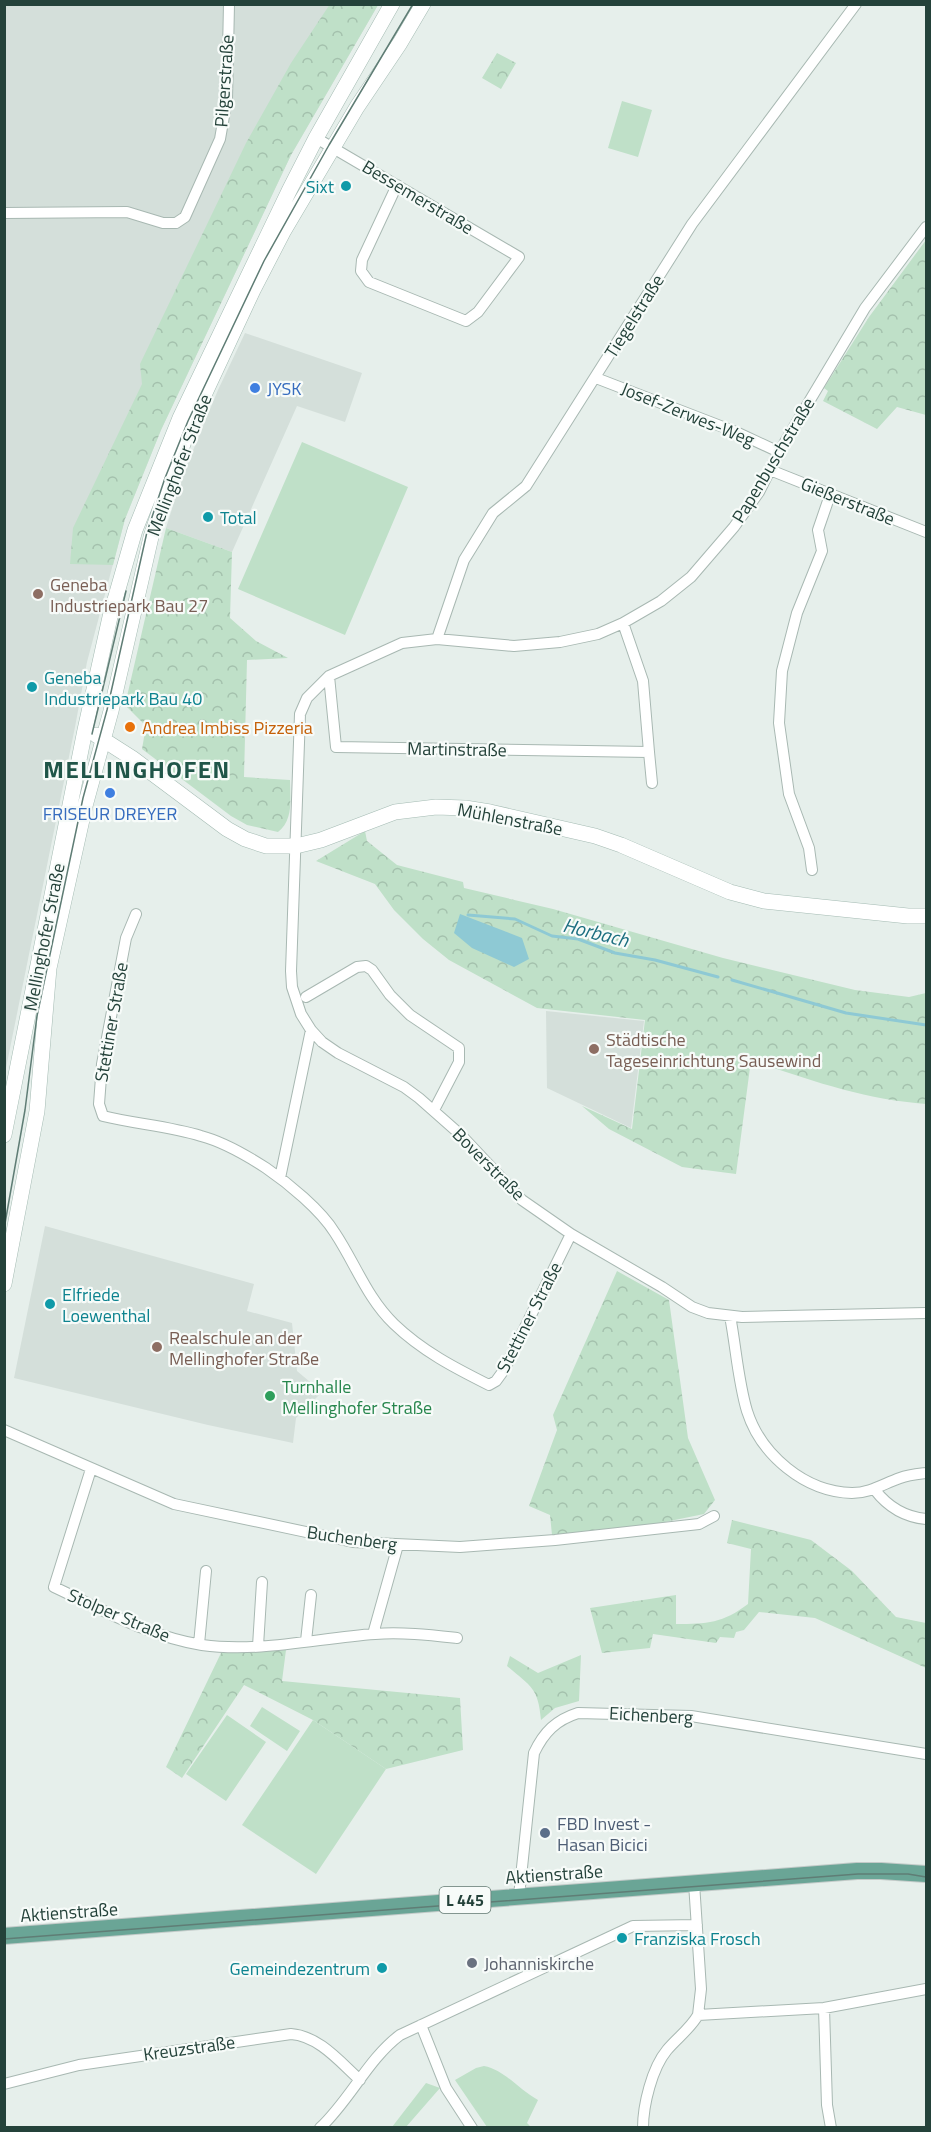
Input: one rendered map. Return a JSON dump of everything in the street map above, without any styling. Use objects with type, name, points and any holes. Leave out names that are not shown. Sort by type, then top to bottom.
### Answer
[{"type":"main road","name":"Mellinghofer Straße","points":[[4,1135],[86,730],[122,573],[157,474],[186,407],[283,202],[316,138],[392,4]]},
{"type":"main road","name":"Mellinghofer Straße","points":[[4,1284],[36,1118],[49,968],[85,806],[151,537],[186,435],[253,290],[283,232],[333,147],[423,4]]},
{"type":"main road","name":"Mühlenstraße","points":[[86,730],[132,758],[228,829],[266,846],[296,846],[321,840],[395,812],[436,807],[465,808],[595,836],[730,892],[764,901],[927,916]]},
{"type":"main road","points":[[23,1038],[42,1043]]},
{"type":"main road","name":"Aktienstraße","points":[[4,1936],[857,1871],[927,1874]]},
{"type":"street","name":"Pilgerstraße","points":[[4,213],[127,212],[163,223],[176,223],[185,217],[220,139],[226,99],[229,4]]},
{"type":"street","name":"Tiegelstraße","points":[[437,639],[464,560],[493,513],[526,486],[692,224],[856,4]]},
{"type":"street","name":"Bessemerstraße","points":[[316,138],[519,257],[478,312],[466,321],[369,282],[361,271],[362,260],[397,186]]},
{"type":"street","name":"Papenbuschstraße","points":[[296,846],[300,714],[307,698],[329,676],[402,643],[437,639],[514,646],[569,640],[598,634],[662,601],[691,577],[734,527],[759,492],[779,452],[864,308],[927,227]]},
{"type":"street","name":"Josef-Zerwes-Weg","points":[[596,378],[736,432],[779,452]]},
{"type":"street","name":"Gießerstraße","points":[[770,470],[927,532]]},
{"type":"street","points":[[812,870],[809,848],[789,794],[779,723],[782,671],[797,613],[822,550],[818,530],[830,495]]},
{"type":"street","points":[[623,623],[643,681],[652,783]]},
{"type":"street","name":"Martinstraße","points":[[329,676],[336,747],[649,752]]},
{"type":"street","name":"Boverstraße","points":[[296,846],[291,979],[296,1003],[311,1030],[330,1048],[404,1087],[434,1110],[462,1136],[522,1200],[571,1234],[700,1310],[730,1316],[927,1313]]},
{"type":"street","name":"Stettiner Straße","points":[[136,914],[126,938],[102,1064],[99,1104],[103,1116],[201,1136],[239,1152],[280,1178],[329,1224],[363,1285],[394,1324],[439,1359],[489,1385],[496,1381],[504,1370],[571,1234]]},
{"type":"street","points":[[306,997],[357,967],[366,966],[372,970],[390,995],[410,1015],[459,1048],[459,1062],[434,1110]]},
{"type":"street","points":[[280,1178],[311,1030]]},
{"type":"street","points":[[730,1316],[748,1413],[761,1439],[794,1474],[812,1484],[852,1493],[875,1490],[901,1478],[927,1473]]},
{"type":"street","name":"Buchenberg","points":[[4,1430],[174,1504],[353,1542],[460,1547],[555,1540],[699,1524],[714,1516]]},
{"type":"street","name":"Stolper Straße","points":[[91,1469],[54,1587],[142,1628],[199,1644],[224,1647],[258,1646],[393,1633],[457,1638]]},
{"type":"street","points":[[875,1490],[898,1511],[927,1519]]},
{"type":"street","points":[[371,1634],[398,1545]]},
{"type":"street","points":[[199,1644],[206,1571]]},
{"type":"street","points":[[258,1646],[262,1582]]},
{"type":"street","points":[[306,1641],[311,1595]]},
{"type":"street","name":"Eichenberg","points":[[519,1896],[534,1753],[541,1738],[548,1730],[572,1715],[598,1712],[691,1716],[927,1754]]},
{"type":"street","points":[[643,2127],[654,2075],[665,2052],[691,2027],[698,2015],[701,1989],[694,1883]]},
{"type":"street","points":[[320,2127],[332,2116],[385,2049],[400,2035],[633,1926],[697,1925]]},
{"type":"street","points":[[698,2015],[824,2008],[927,1989]]},
{"type":"street","points":[[824,2008],[826,2105],[831,2127]]},
{"type":"street","points":[[421,2025],[446,2088],[472,2127]]},
{"type":"street","name":"Kreuzstraße","points":[[4,2084],[79,2065],[291,2034],[314,2040],[360,2080]]},
{"type":"shaded area","points":[[5,5],[378,5],[291,155],[161,430],[125,519],[87,662],[5,1073]]},
{"type":"shaded area","points":[[245,333],[362,373],[345,422],[297,406],[232,552],[166,528],[182,477],[218,390]]},
{"type":"shaded area","name":"Städtische Tageseinrichtung Sausewind","points":[[546,1011],[644,1021],[631,1128],[547,1088]]},
{"type":"shaded area","name":"Realschule an der Mellinghofer Straße","points":[[45,1226],[254,1284],[247,1311],[292,1323],[297,1371],[322,1392],[296,1418],[293,1443],[14,1378]]},
{"type":"green space","points":[[330,4],[378,5],[291,155],[161,430],[125,519],[113,565],[70,564],[73,528],[142,384],[140,364],[246,143],[291,63]]},
{"type":"green space","points":[[497,53],[516,63],[501,89],[482,78]]},
{"type":"green space","points":[[622,101],[652,110],[638,157],[608,148]]},
{"type":"green space","points":[[926,240],[926,415],[897,407],[877,429],[823,401],[828,391],[824,388],[869,317]]},
{"type":"green space","points":[[302,442],[408,487],[345,635],[238,589]]},
{"type":"green space","points":[[166,528],[232,552],[230,618],[256,641],[288,658],[247,660],[244,777],[290,780],[289,815],[278,832],[247,825],[231,816],[142,749],[146,726],[125,705]]},
{"type":"green space","points":[[365,831],[367,841],[397,865],[463,882],[464,888],[553,909],[723,958],[855,990],[909,997],[926,993],[926,1104],[859,1094],[751,1060],[736,1174],[682,1167],[609,1129],[582,1106],[632,1129],[645,1020],[537,1008],[449,960],[423,939],[394,910],[375,884],[316,861]]},
{"type":"green space","points":[[617,1271],[669,1300],[688,1438],[715,1500],[704,1514],[655,1524],[552,1535],[550,1515],[529,1506],[557,1430],[553,1415]]},
{"type":"green space","points":[[732,1520],[811,1540],[852,1571],[896,1617],[926,1623],[926,1668],[815,1618],[759,1612],[744,1630],[736,1632],[734,1638],[720,1637],[716,1643],[653,1634],[650,1648],[602,1653],[590,1608],[676,1595],[676,1624],[687,1624],[722,1619],[748,1604],[751,1549],[727,1543]]},
{"type":"green space","points":[[286,1650],[282,1681],[460,1698],[463,1750],[386,1769],[313,1720],[244,1685],[182,1778],[166,1767],[221,1653]]},
{"type":"green space","points":[[581,1655],[579,1701],[555,1708],[541,1720],[538,1701],[532,1688],[507,1666],[510,1656],[538,1673]]},
{"type":"green space","points":[[262,1707],[300,1731],[287,1751],[250,1726]]},
{"type":"green space","points":[[227,1715],[266,1742],[226,1801],[186,1774]]},
{"type":"green space","points":[[313,1720],[386,1769],[316,1874],[242,1825]]},
{"type":"green space","points":[[484,2066],[499,2072],[538,2100],[527,2123],[531,2127],[487,2127],[455,2080]]},
{"type":"green space","points":[[426,2083],[440,2088],[406,2127],[392,2127]]},
{"type":"water","points":[[460,914],[522,938],[529,959],[514,967],[472,948],[454,933]]},
{"type":"waterway","name":"Horbach","points":[[468,915],[515,919],[552,936],[578,939],[615,953],[655,960],[718,977]]},
{"type":"waterway","name":"Horbach","points":[[732,980],[846,1013],[926,1025]]},
{"type":"tram line","points":[[4,1229],[25,1110],[37,1016],[83,798],[107,710],[147,532],[165,478],[188,421],[264,261],[329,145],[413,4]]},
{"type":"tram line","points":[[92,734],[126,591]]},
{"type":"tram line","points":[[4,1939],[858,1874],[908,1874],[926,1877]]},
{"type":"place","name":"Sixt","points":[[346,186]]},
{"type":"place","name":"JYSK","points":[[255,388]]},
{"type":"place","name":"Total","points":[[208,517]]},
{"type":"place","name":"Geneba Industriepark Bau 27","points":[[38,594]]},
{"type":"place","name":"Geneba Industriepark Bau 40","points":[[32,687]]},
{"type":"place","name":"Andrea Imbiss Pizzeria","points":[[130,727]]},
{"type":"place","name":"FRISEUR DREYER","points":[[110,793]]},
{"type":"place","name":"Städtische Tageseinrichtung Sausewind","points":[[594,1049]]},
{"type":"place","name":"Elfriede Loewenthal","points":[[50,1304]]},
{"type":"place","name":"Realschule an der Mellinghofer Straße","points":[[157,1347]]},
{"type":"place","name":"Turnhalle Mellinghofer Straße","points":[[270,1396]]},
{"type":"place","name":"FBD Invest - Hasan Bicici","points":[[545,1833]]},
{"type":"place","name":"Franziska Frosch","points":[[622,1938]]},
{"type":"place","name":"Johanniskirche","points":[[472,1963]]},
{"type":"place","name":"Gemeindezentrum","points":[[382,1968]]},
{"type":"district","name":"MELLINGHOFEN","points":[[137,769]]}]
